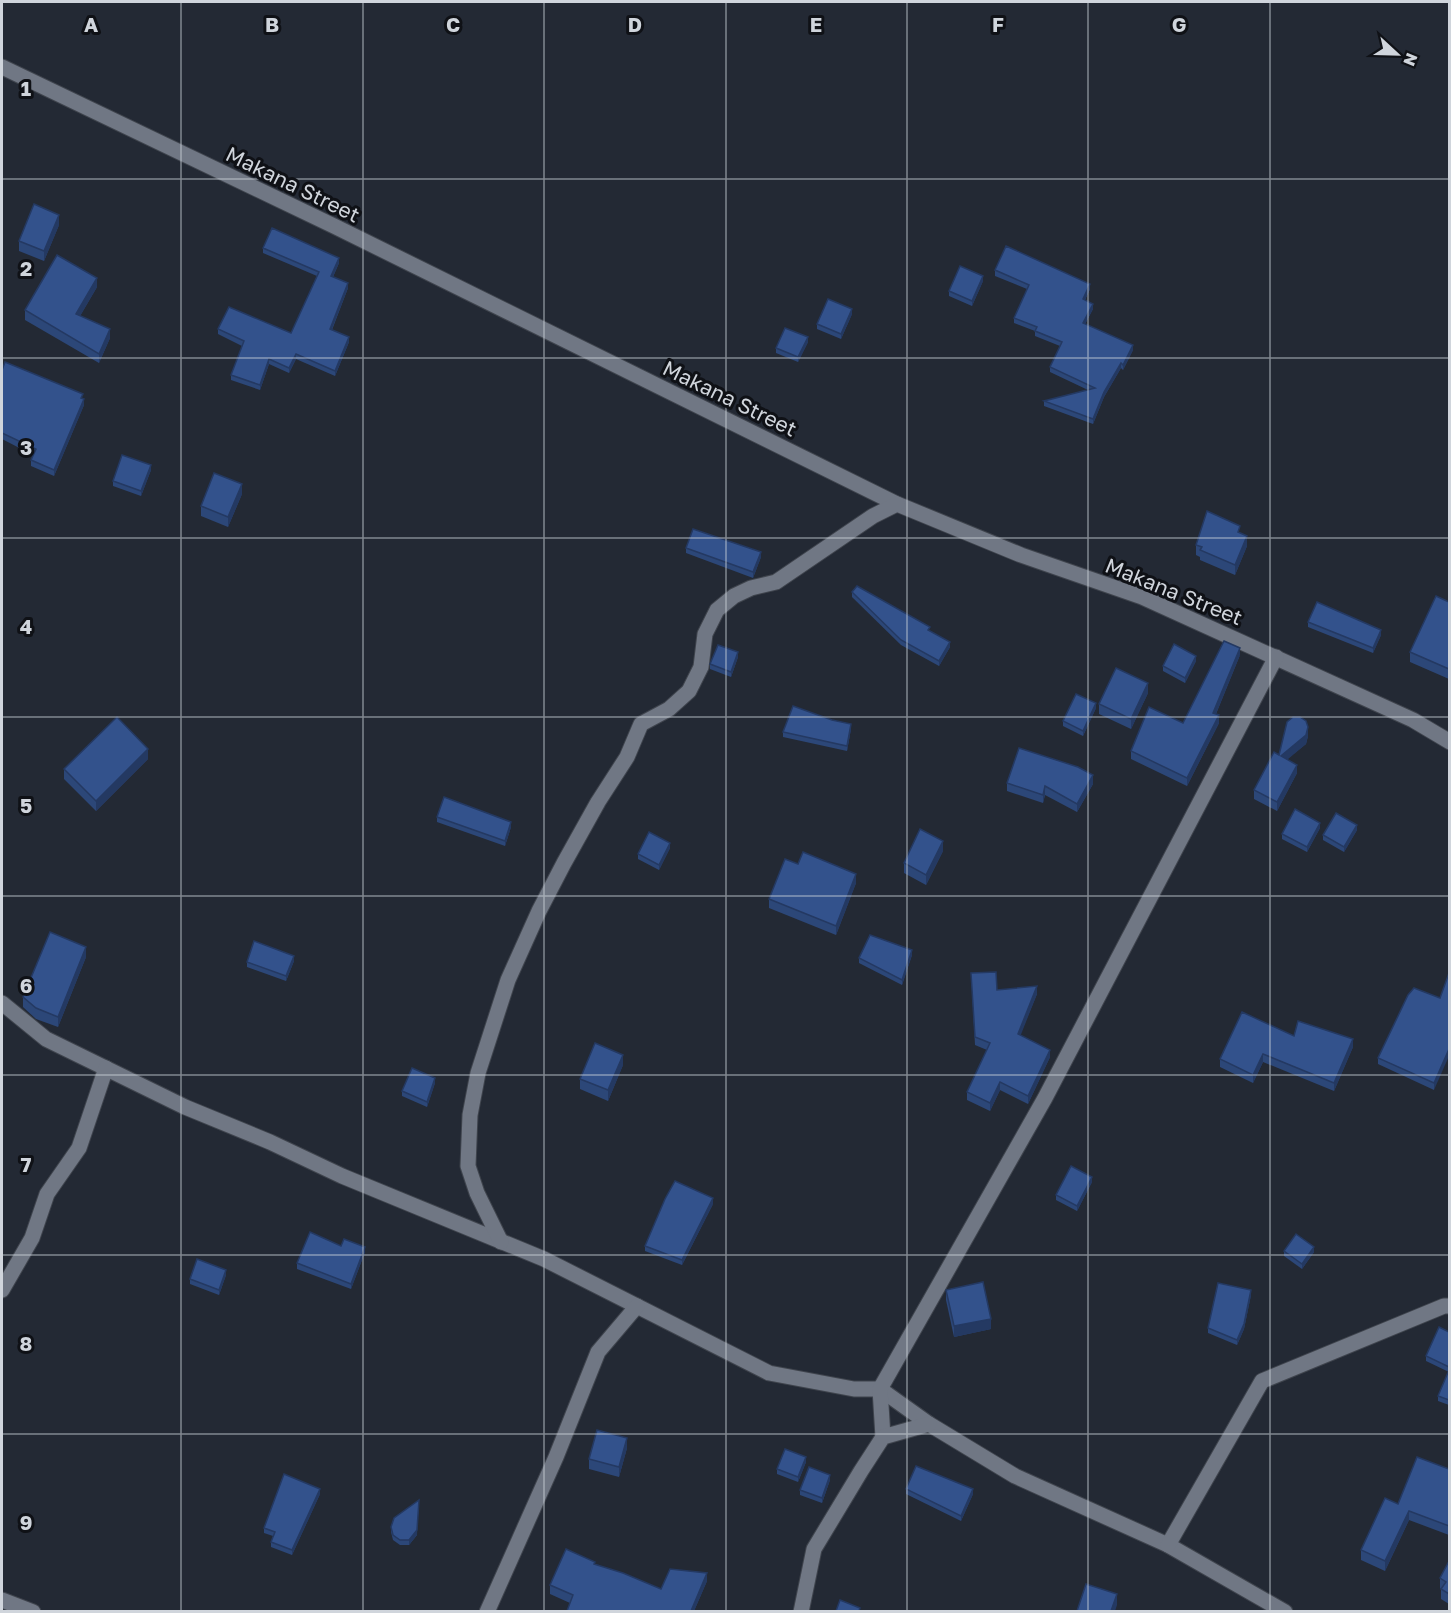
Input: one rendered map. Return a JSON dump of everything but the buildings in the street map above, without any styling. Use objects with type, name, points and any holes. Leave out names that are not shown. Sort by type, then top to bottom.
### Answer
[{"type":"street","name":"Makana Street","points":[[2,67],[334,226],[897,504],[1021,555],[1142,597],[1413,720],[1449,742]]},
{"type":"street","points":[[501,1242],[477,1194],[468,1166],[470,1115],[478,1073],[508,980],[539,911],[564,863],[598,802],[627,757],[641,724],[669,709],[688,691],[701,667],[705,634],[717,610],[734,596],[751,588],[776,582],[873,516],[897,504]]},
{"type":"street","points":[[801,1611],[814,1549],[883,1437],[880,1389],[1045,1098],[1276,657]]},
{"type":"street","points":[[2,1003],[46,1039],[185,1107],[342,1176],[544,1259],[769,1373],[854,1389],[880,1389],[929,1424],[1015,1476],[1168,1545],[1285,1611]]},
{"type":"street","points":[[2,1290],[32,1238],[47,1194],[79,1148],[106,1068]]},
{"type":"street","points":[[487,1611],[556,1457],[598,1352],[637,1306]]},
{"type":"street","points":[[1168,1545],[1262,1381],[1444,1306],[1449,1306]]},
{"type":"street","points":[[883,1437],[929,1424]]},
{"type":"street","points":[[2,1600],[33,1611]]}]
